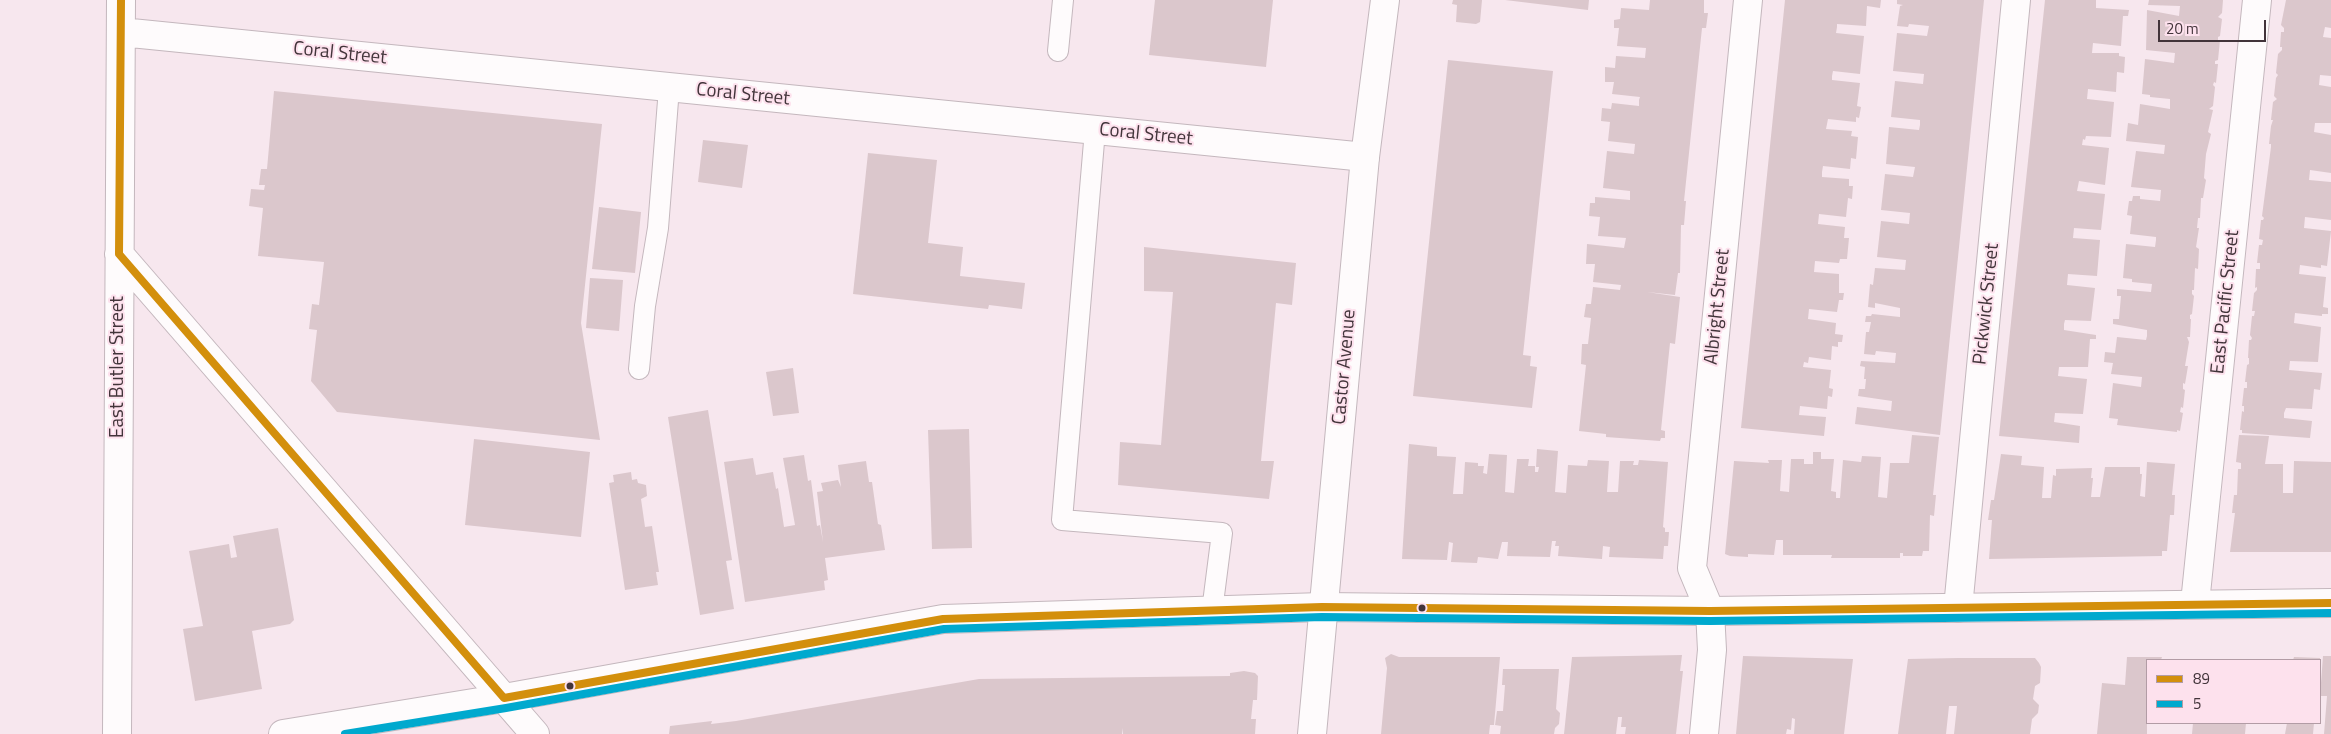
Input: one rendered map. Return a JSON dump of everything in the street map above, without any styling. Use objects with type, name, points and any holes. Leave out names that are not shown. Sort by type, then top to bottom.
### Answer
[{"type":"street","name":"East Butler Street","points":[[117,734],[121,0]]},
{"type":"street","name":"Castor Avenue","points":[[1312,734],[1322,607],[1365,157],[1386,0]]},
{"type":"street","name":"Albright Street","points":[[1710,611],[1692,568],[1748,0]]},
{"type":"street","name":"Pickwick Street","points":[[1958,608],[2016,0]]},
{"type":"street","name":"East Pacific Street","points":[[2195,603],[2257,0]]},
{"type":"street","name":"Coral Street","points":[[121,32],[1365,157]]},
{"type":"street","points":[[119,254],[535,734]]},
{"type":"street","points":[[283,734],[504,698],[943,619],[1322,607],[1710,611],[2195,603],[2331,603]]},
{"type":"street","points":[[1704,734],[1712,650],[1710,611]]},
{"type":"lane","points":[[1058,51],[1063,0]]},
{"type":"lane","points":[[638,369],[645,306],[658,228],[670,88]]},
{"type":"lane","points":[[1095,130],[1062,520],[1222,533],[1212,611]]},
{"type":"building","points":[[1155,0],[1273,0],[1266,67],[1149,55]]},
{"type":"building","points":[[1453,0],[1482,0],[1480,22],[1476,24],[1456,22],[1457,5],[1452,4]]},
{"type":"building","points":[[1505,0],[1589,0],[1588,10]]},
{"type":"building","points":[[1650,0],[1704,0],[1704,13],[1708,13],[1706,28],[1702,28],[1684,201],[1686,201],[1684,225],[1681,225],[1680,273],[1678,273],[1675,295],[1647,292],[1680,297],[1675,344],[1670,343],[1661,430],[1665,431],[1665,438],[1661,438],[1660,441],[1606,437],[1606,434],[1579,431],[1586,365],[1581,364],[1582,344],[1588,344],[1591,318],[1584,317],[1586,304],[1591,304],[1593,287],[1620,290],[1621,285],[1593,282],[1595,264],[1586,264],[1587,244],[1624,248],[1626,238],[1598,236],[1600,217],[1589,216],[1590,203],[1595,203],[1595,197],[1630,200],[1630,191],[1603,188],[1607,151],[1634,154],[1635,144],[1608,141],[1610,122],[1601,121],[1602,108],[1611,109],[1612,103],[1639,106],[1640,97],[1612,94],[1614,82],[1605,82],[1605,67],[1615,68],[1616,56],[1645,58],[1646,48],[1617,46],[1619,28],[1614,28],[1614,20],[1620,19],[1621,8],[1649,10]]},
{"type":"building","points":[[1785,0],[1881,0],[1880,8],[1867,6],[1866,26],[1837,24],[1836,33],[1864,36],[1860,74],[1833,71],[1832,76],[1832,80],[1860,83],[1857,106],[1861,107],[1859,118],[1856,117],[1856,122],[1828,119],[1826,129],[1852,131],[1851,136],[1858,137],[1856,159],[1851,158],[1850,169],[1823,166],[1822,172],[1822,177],[1849,179],[1849,186],[1853,186],[1852,199],[1848,198],[1846,217],[1819,214],[1818,224],[1845,227],[1844,238],[1849,238],[1847,259],[1840,259],[1839,263],[1815,261],[1814,272],[1839,274],[1839,293],[1844,293],[1843,300],[1839,300],[1837,312],[1809,309],[1808,319],[1836,323],[1835,334],[1843,335],[1842,342],[1838,342],[1838,347],[1832,346],[1831,360],[1809,357],[1808,363],[1804,362],[1803,367],[1831,370],[1829,388],[1833,389],[1832,397],[1828,396],[1827,409],[1800,406],[1799,415],[1826,417],[1824,436],[1741,428]]},
{"type":"building","points":[[1897,0],[1984,0],[1940,435],[1855,424],[1857,407],[1891,411],[1892,401],[1858,396],[1859,389],[1865,389],[1866,379],[1864,379],[1865,367],[1860,366],[1861,361],[1895,363],[1896,353],[1876,351],[1875,355],[1864,354],[1866,332],[1869,332],[1871,322],[1865,322],[1866,316],[1871,316],[1872,314],[1900,317],[1900,308],[1875,303],[1875,308],[1868,307],[1870,284],[1873,285],[1875,268],[1905,270],[1906,260],[1877,257],[1881,221],[1909,224],[1910,213],[1881,210],[1885,174],[1913,177],[1915,167],[1886,164],[1889,127],[1919,130],[1920,125],[1920,120],[1891,117],[1895,81],[1923,84],[1924,74],[1893,71],[1897,33],[1927,36],[1929,26],[1909,24],[1908,27],[1897,26],[1900,6],[1903,5],[1897,4]]},
{"type":"building","points":[[2045,0],[2096,0],[2096,8],[2129,10],[2128,16],[2123,16],[2121,46],[2093,43],[2092,53],[2119,53],[2119,56],[2125,57],[2124,73],[2117,72],[2116,92],[2088,89],[2087,99],[2114,102],[2111,137],[2086,136],[2085,140],[2083,139],[2082,145],[2109,148],[2105,185],[2079,181],[2077,191],[2105,194],[2101,230],[2074,228],[2073,238],[2100,240],[2097,276],[2068,274],[2067,285],[2095,288],[2091,321],[2065,320],[2064,324],[2064,330],[2096,335],[2096,339],[2090,339],[2088,367],[2059,367],[2058,376],[2087,379],[2083,414],[2055,413],[2054,422],[2080,426],[2079,443],[1999,436]]},
{"type":"building","points":[[2149,0],[2223,0],[2222,13],[2218,17],[2222,19],[2220,36],[2218,37],[2218,40],[2220,40],[2218,60],[2215,61],[2215,64],[2218,64],[2216,83],[2214,82],[2213,85],[2215,87],[2213,106],[2209,109],[2213,110],[2208,132],[2211,134],[2206,154],[2204,178],[2206,180],[2203,198],[2201,198],[2200,218],[2198,218],[2197,228],[2199,228],[2196,247],[2199,249],[2198,269],[2195,268],[2194,290],[2192,290],[2194,296],[2192,314],[2190,315],[2190,337],[2187,337],[2189,342],[2185,366],[2188,366],[2185,384],[2183,383],[2183,389],[2185,390],[2183,408],[2181,407],[2180,412],[2183,413],[2180,431],[2177,430],[2177,432],[2117,425],[2118,419],[2109,418],[2113,383],[2141,387],[2142,377],[2111,374],[2113,363],[2104,362],[2105,352],[2115,353],[2117,337],[2146,340],[2147,336],[2147,330],[2113,324],[2113,319],[2119,319],[2121,296],[2117,296],[2117,289],[2151,292],[2152,284],[2132,282],[2132,279],[2123,278],[2126,244],[2155,247],[2156,240],[2156,237],[2130,234],[2132,216],[2127,215],[2129,201],[2132,201],[2133,196],[2140,196],[2140,199],[2160,201],[2161,190],[2131,187],[2136,151],[2164,154],[2165,145],[2126,141],[2128,123],[2138,125],[2140,104],[2170,109],[2170,99],[2150,97],[2150,95],[2142,94],[2145,59],[2174,63],[2175,53],[2146,50],[2147,10],[2179,16],[2180,6],[2148,5]]},
{"type":"building","points":[[2286,0],[2331,0],[2331,28],[2325,27],[2323,37],[2331,38],[2331,76],[2320,75],[2319,85],[2331,87],[2331,123],[2315,123],[2314,132],[2331,135],[2331,173],[2310,170],[2309,180],[2331,182],[2331,220],[2305,217],[2304,228],[2331,231],[2327,266],[2321,265],[2321,268],[2300,265],[2299,274],[2326,277],[2323,307],[2328,308],[2328,314],[2322,314],[2322,316],[2295,313],[2294,323],[2321,327],[2318,362],[2290,361],[2289,370],[2322,373],[2320,390],[2314,389],[2312,409],[2286,408],[2284,413],[2284,418],[2312,421],[2310,438],[2242,433],[2242,430],[2240,430],[2242,411],[2244,412],[2244,406],[2242,406],[2244,388],[2247,388],[2247,382],[2245,382],[2247,365],[2249,364],[2249,340],[2252,338],[2250,335],[2252,316],[2254,316],[2255,311],[2252,311],[2254,293],[2257,290],[2257,287],[2255,288],[2256,269],[2260,269],[2260,263],[2257,263],[2259,245],[2262,245],[2263,240],[2259,239],[2261,220],[2264,218],[2262,216],[2271,147],[2271,144],[2269,144],[2273,120],[2271,120],[2273,102],[2277,99],[2274,96],[2278,75],[2276,73],[2278,54],[2282,50],[2282,47],[2280,47],[2281,32],[2284,32],[2284,28],[2281,25]]},
{"type":"building","points":[[1448,60],[1553,71],[1523,355],[1531,356],[1530,366],[1537,367],[1532,408],[1413,396]]},
{"type":"building","points":[[274,91],[602,124],[581,323],[600,440],[337,412],[311,381],[317,330],[309,329],[312,304],[319,305],[324,262],[258,256],[263,208],[249,206],[251,189],[264,190],[265,185],[259,185],[261,169],[267,169]]},
{"type":"building","points":[[703,140],[748,145],[742,188],[698,182]]},
{"type":"building","points":[[868,153],[937,160],[928,243],[963,247],[960,276],[1025,283],[1022,309],[989,305],[988,309],[853,294]]},
{"type":"building","points":[[599,207],[641,212],[635,273],[592,269]]},
{"type":"building","points":[[1144,247],[1296,263],[1292,305],[1276,303],[1261,461],[1274,461],[1269,499],[1118,485],[1120,442],[1161,445],[1173,292],[1144,291]]},
{"type":"building","points":[[590,278],[623,280],[619,331],[586,328]]},
{"type":"building","points":[[793,368],[799,413],[773,416],[766,372]]},
{"type":"building","points":[[708,410],[732,560],[726,561],[734,609],[700,615],[668,417]]},
{"type":"building","points":[[969,429],[972,548],[932,549],[928,430]]},
{"type":"building","points":[[1912,435],[1939,437],[1933,495],[1936,495],[1934,516],[1930,515],[1929,551],[1923,551],[1922,556],[1903,556],[1903,553],[1900,553],[1900,558],[1831,558],[1832,555],[1783,555],[1783,540],[1776,540],[1774,555],[1748,554],[1748,557],[1725,554],[1734,461],[1769,463],[1768,460],[1782,460],[1780,491],[1789,492],[1791,459],[1804,459],[1804,464],[1813,464],[1813,452],[1821,452],[1821,459],[1834,459],[1831,491],[1836,492],[1836,498],[1840,498],[1843,460],[1861,462],[1862,456],[1881,457],[1878,497],[1887,498],[1890,463],[1909,463]]},
{"type":"building","points":[[2239,435],[2269,436],[2265,464],[2283,464],[2283,493],[2293,493],[2294,461],[2331,462],[2331,552],[2230,552],[2235,513],[2232,513],[2234,495],[2237,495],[2238,469],[2241,469],[2241,463],[2236,462]]},
{"type":"building","points":[[474,439],[590,452],[581,537],[465,525]]},
{"type":"building","points":[[1409,444],[1437,447],[1437,456],[1456,457],[1453,494],[1463,494],[1465,462],[1478,463],[1478,466],[1484,466],[1483,473],[1487,474],[1489,454],[1507,455],[1505,492],[1514,493],[1517,459],[1529,459],[1528,466],[1535,466],[1535,472],[1538,472],[1539,467],[1536,467],[1537,449],[1558,451],[1555,492],[1566,493],[1568,465],[1587,466],[1588,460],[1609,461],[1607,492],[1618,492],[1620,461],[1634,461],[1633,465],[1638,465],[1639,460],[1668,462],[1663,527],[1665,532],[1669,532],[1668,546],[1664,546],[1663,559],[1609,557],[1610,547],[1603,546],[1602,559],[1558,556],[1559,546],[1555,546],[1556,541],[1552,541],[1550,557],[1507,556],[1508,542],[1502,542],[1498,559],[1478,557],[1477,563],[1451,562],[1453,543],[1449,542],[1447,560],[1402,559]]},
{"type":"building","points":[[2001,454],[2022,456],[2021,465],[2044,467],[2042,498],[2051,498],[2053,475],[2056,476],[2056,469],[2092,468],[2091,497],[2100,497],[2105,467],[2140,467],[2140,474],[2142,474],[2140,496],[2145,497],[2147,462],[2175,464],[2172,495],[2175,495],[2174,515],[2170,515],[2167,551],[2162,551],[2162,556],[1989,559],[1992,520],[1988,520],[1991,500],[1994,500]]},
{"type":"building","points":[[804,455],[808,481],[811,480],[817,526],[820,525],[823,542],[817,492],[823,491],[821,483],[838,480],[841,487],[838,465],[866,461],[885,550],[825,558],[828,580],[824,581],[825,590],[745,602],[724,462],[753,458],[756,475],[773,472],[776,489],[778,488],[784,527],[795,525],[783,458]]},
{"type":"building","points":[[631,472],[632,480],[637,479],[638,483],[646,485],[647,496],[641,499],[645,527],[652,526],[659,572],[656,572],[658,585],[625,590],[609,483],[614,482],[613,475]]},
{"type":"building","points":[[278,528],[294,620],[290,624],[252,631],[262,689],[195,701],[183,629],[203,626],[189,551],[229,544],[231,558],[237,557],[233,536]]},
{"type":"building","points":[[1391,654],[1399,657],[1500,657],[1494,725],[1490,725],[1489,734],[1381,734],[1387,668],[1385,658]]},
{"type":"building","points":[[1682,655],[1680,671],[1683,671],[1676,734],[1625,734],[1626,727],[1621,727],[1622,717],[1618,717],[1616,734],[1564,734],[1572,657]]},
{"type":"building","points":[[1743,656],[1853,659],[1844,734],[1794,734],[1795,719],[1792,718],[1791,730],[1787,729],[1786,734],[1736,734]]},
{"type":"building","points":[[2323,656],[2331,656],[2331,734],[2324,734],[2327,696],[2321,696]]},
{"type":"building","points":[[2127,657],[2162,657],[2161,659],[2146,659],[2147,734],[2097,734],[2102,683],[2125,685]]},
{"type":"building","points":[[2294,657],[2320,658],[2320,659],[2293,659]]},
{"type":"building","points":[[2035,658],[2041,667],[2040,683],[2035,686],[2033,699],[2039,705],[2038,713],[2032,719],[2030,734],[1954,734],[1957,706],[1949,706],[1946,734],[1898,734],[1908,659]]},
{"type":"building","points":[[1503,669],[1559,669],[1556,709],[1560,713],[1559,724],[1555,728],[1554,734],[1500,734],[1501,726],[1495,725],[1497,711],[1503,711],[1505,685],[1502,685]]},
{"type":"building","points":[[1244,671],[1255,673],[1258,676],[1257,700],[1253,700],[1251,719],[1256,719],[1255,734],[1123,734],[1123,728],[1122,734],[669,734],[670,726],[712,721],[711,724],[736,721],[979,679],[1230,676],[1230,673]]},
{"type":"building","points":[[2193,724],[2246,724],[2245,734],[2192,734]]},
{"type":"building","points":[[2287,724],[2314,724],[2313,734],[2285,734]]},
{"type":"transit line","name":"89","points":[[121,0],[119,254],[504,698],[943,619],[1322,607],[1710,611],[2331,603]]},
{"type":"transit line","name":"5","points":[[345,734],[506,708],[944,629],[1322,617],[1710,621],[2331,613]]}]
